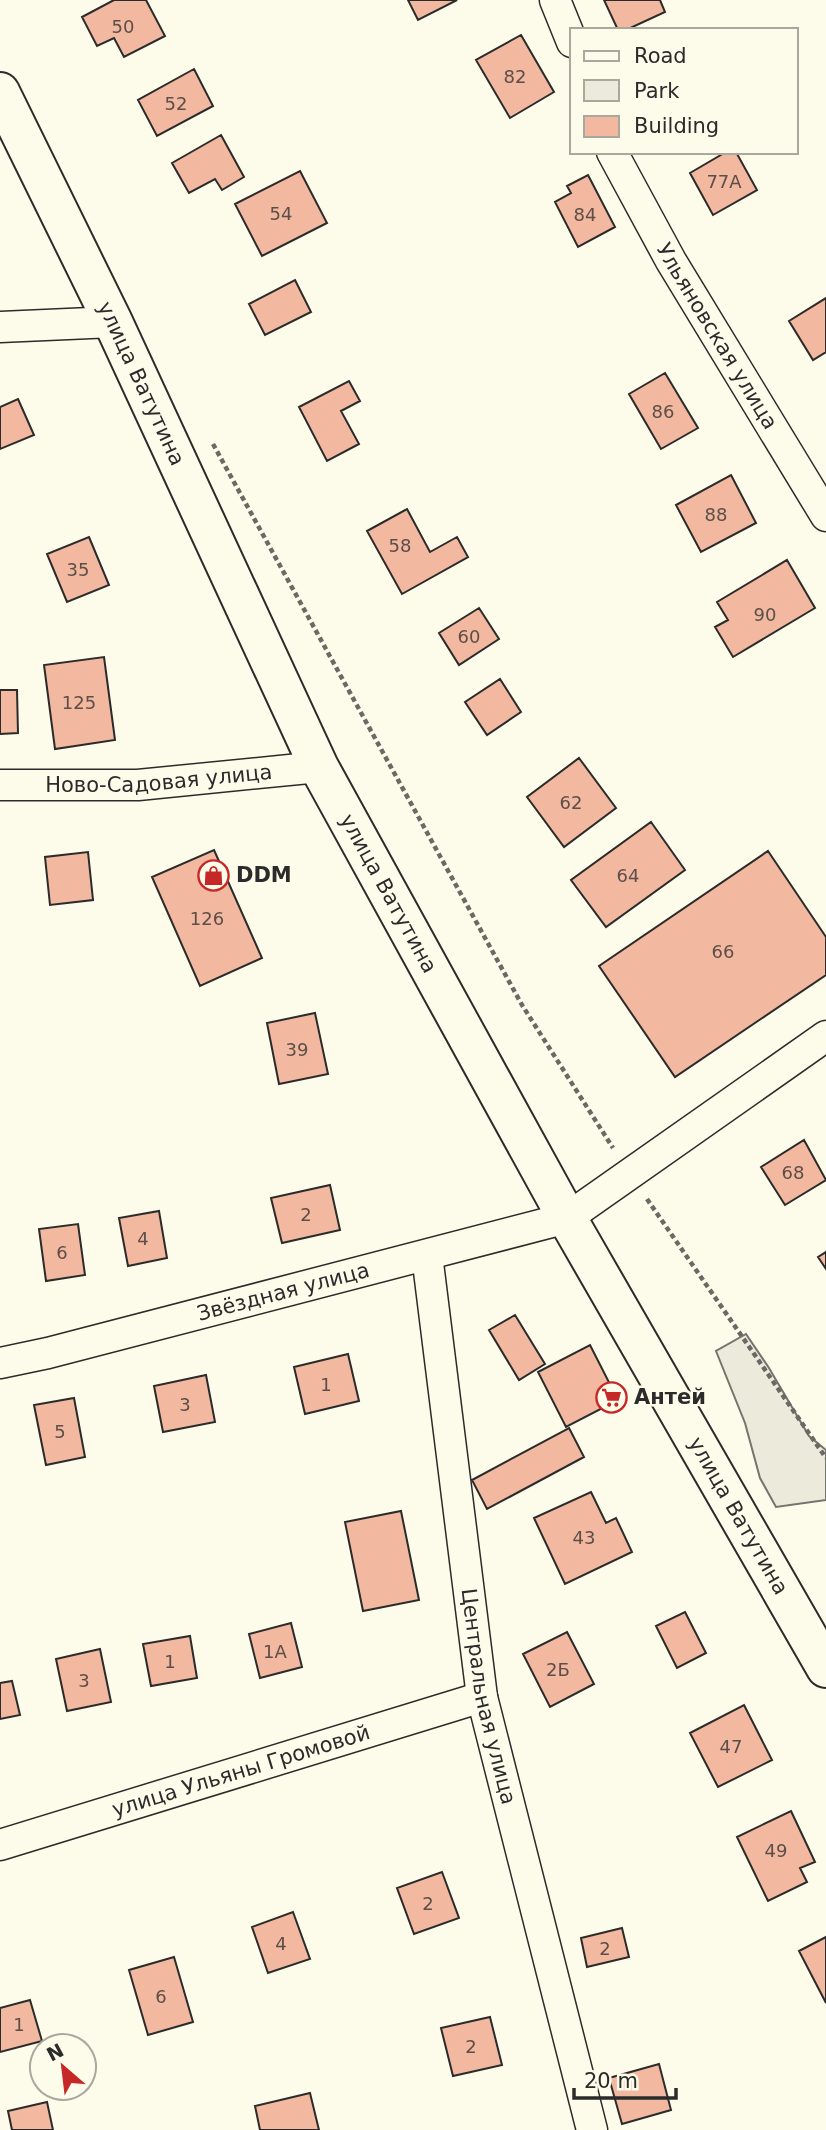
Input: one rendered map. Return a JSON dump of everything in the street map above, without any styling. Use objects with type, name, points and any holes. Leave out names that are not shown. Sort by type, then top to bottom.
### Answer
[{"type":"main road","name":"улица Ватутина","points":[[0,92],[113,322],[319,767],[567,1218],[826,1668]]},
{"type":"street","points":[[555,0],[570,37]]},
{"type":"street","name":"Ульяновская улица","points":[[613,154],[671,261],[826,516]]},
{"type":"street","points":[[0,327],[113,322]]},
{"type":"street","name":"Ново-Садовая улица","points":[[0,785],[138,785],[319,767]]},
{"type":"street","points":[[567,1218],[826,1036]]},
{"type":"street","name":"Звёздная улица","points":[[0,1363],[48,1353],[567,1218]]},
{"type":"street","name":"Центральная улица","points":[[427,1255],[482,1697],[592,2130]]},
{"type":"street","name":"улица Ульяны Громовой","points":[[0,1844],[482,1697]]},
{"type":"path","points":[[212,443],[522,1005],[630,1173],[826,1458]]},
{"type":"green space","points":[[746,1334],[809,1436],[826,1450],[826,1500],[776,1507],[760,1478],[745,1423],[716,1351]]},
{"type":"building","points":[[114,0],[146,0],[165,36],[124,57],[114,38],[97,46],[82,17]]},
{"type":"building","points":[[408,0],[457,0],[418,20]]},
{"type":"building","points":[[604,0],[660,0],[665,12],[630,28],[617,28]]},
{"type":"building","points":[[521,35],[554,92],[510,118],[476,60]]},
{"type":"building","points":[[194,69],[213,106],[157,136],[138,100]]},
{"type":"building","points":[[221,135],[244,177],[222,190],[215,179],[189,193],[172,163]]},
{"type":"building","points":[[723,154],[737,154],[757,190],[713,215],[690,173]]},
{"type":"building","points":[[300,171],[327,223],[262,256],[235,204]]},
{"type":"building","points":[[588,175],[615,227],[578,247],[555,202],[571,193],[567,186]]},
{"type":"building","points":[[295,280],[311,312],[265,335],[249,304]]},
{"type":"building","points":[[826,298],[826,352],[813,360],[789,321]]},
{"type":"building","points":[[665,373],[698,428],[661,449],[629,394]]},
{"type":"building","points":[[349,381],[360,401],[341,411],[359,444],[327,461],[299,407]]},
{"type":"building","points":[[18,399],[34,435],[0,449],[0,407]]},
{"type":"building","points":[[731,475],[756,523],[701,552],[676,505]]},
{"type":"building","points":[[407,509],[430,552],[457,537],[468,557],[402,594],[367,531]]},
{"type":"building","points":[[89,537],[109,585],[67,602],[47,554]]},
{"type":"building","points":[[787,560],[815,608],[733,657],[715,627],[728,620],[717,602]]},
{"type":"building","points":[[479,608],[499,639],[459,665],[439,633]]},
{"type":"building","points":[[104,657],[115,740],[55,749],[44,665]]},
{"type":"building","points":[[500,679],[521,712],[487,735],[465,702]]},
{"type":"building","points":[[0,690],[17,690],[18,733],[0,734]]},
{"type":"building","points":[[579,758],[616,808],[564,847],[527,797]]},
{"type":"building","points":[[651,822],[685,870],[606,927],[571,880]]},
{"type":"building","points":[[214,850],[262,958],[200,986],[152,877]]},
{"type":"building","points":[[768,851],[826,937],[826,975],[675,1077],[599,966]]},
{"type":"building","points":[[88,852],[93,900],[50,905],[45,857]]},
{"type":"building","points":[[315,1013],[328,1074],[279,1084],[267,1023]]},
{"type":"building","points":[[804,1140],[826,1180],[785,1205],[761,1167]]},
{"type":"building","points":[[330,1185],[340,1230],[282,1243],[271,1198]]},
{"type":"building","points":[[159,1211],[167,1258],[128,1266],[119,1218]]},
{"type":"building","points":[[78,1224],[85,1275],[46,1281],[39,1229]]},
{"type":"building","points":[[826,1252],[826,1269],[818,1257]]},
{"type":"building","points":[[515,1315],[545,1364],[519,1380],[489,1330]]},
{"type":"building","points":[[590,1345],[618,1400],[566,1427],[538,1372]]},
{"type":"building","points":[[348,1354],[359,1401],[305,1414],[294,1367]]},
{"type":"building","points":[[206,1375],[215,1422],[163,1432],[154,1386]]},
{"type":"building","points":[[74,1398],[85,1457],[46,1465],[34,1405]]},
{"type":"building","points":[[569,1428],[584,1457],[487,1509],[472,1480]]},
{"type":"building","points":[[591,1492],[606,1523],[616,1518],[632,1552],[565,1584],[534,1518]]},
{"type":"building","points":[[401,1511],[419,1600],[363,1611],[345,1522]]},
{"type":"building","points":[[685,1612],[706,1653],[677,1668],[656,1626]]},
{"type":"building","points":[[291,1623],[302,1667],[260,1678],[249,1634]]},
{"type":"building","points":[[567,1632],[594,1684],[550,1707],[523,1654]]},
{"type":"building","points":[[190,1636],[197,1678],[151,1686],[143,1644]]},
{"type":"building","points":[[100,1649],[111,1702],[67,1711],[56,1659]]},
{"type":"building","points":[[12,1681],[20,1715],[0,1719],[0,1683]]},
{"type":"building","points":[[744,1705],[772,1760],[718,1787],[690,1733]]},
{"type":"building","points":[[791,1811],[815,1862],[800,1868],[807,1882],[768,1901],[737,1837]]},
{"type":"building","points":[[442,1872],[459,1918],[414,1934],[397,1888]]},
{"type":"building","points":[[293,1912],[310,1959],[268,1973],[252,1927]]},
{"type":"building","points":[[622,1928],[629,1957],[587,1967],[581,1938]]},
{"type":"building","points":[[826,1937],[826,2003],[799,1951]]},
{"type":"building","points":[[174,1957],[193,2022],[148,2035],[129,1970]]},
{"type":"building","points":[[30,2000],[39,2032],[28,2032],[28,2045],[0,2052],[0,2008]]},
{"type":"building","points":[[490,2017],[502,2065],[453,2076],[441,2028]]},
{"type":"building","points":[[659,2064],[671,2110],[622,2124],[609,2078]]},
{"type":"building","points":[[310,2093],[319,2130],[260,2130],[255,2106]]},
{"type":"building","points":[[47,2102],[53,2130],[12,2130],[8,2111]]},
{"type":"place","name":"DDM","points":[[213,875]]},
{"type":"place","name":"Антей","points":[[611,1397]]}]
